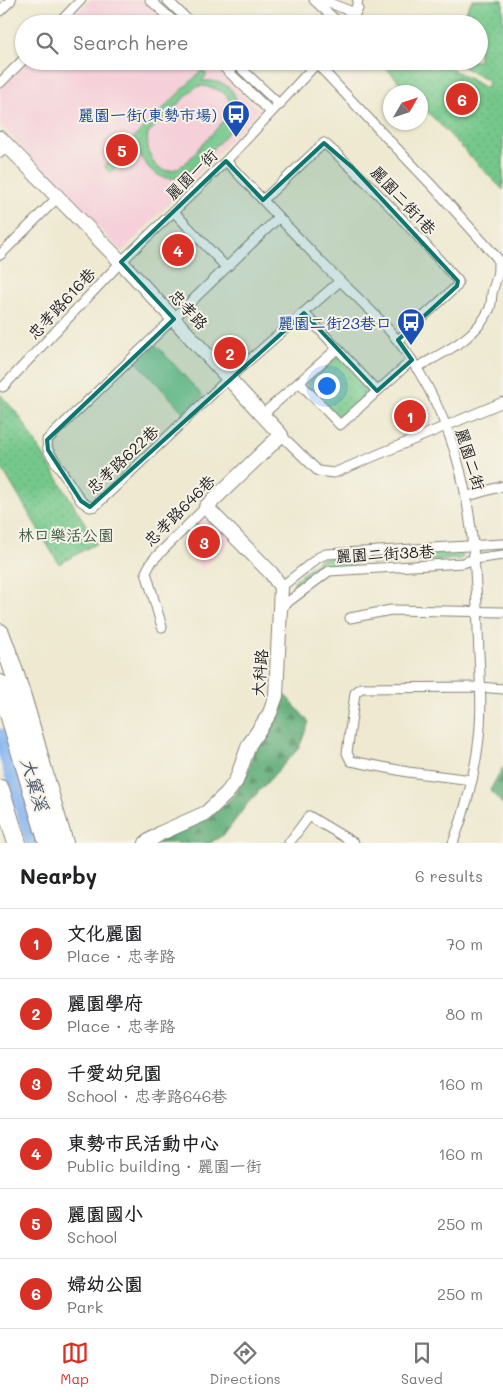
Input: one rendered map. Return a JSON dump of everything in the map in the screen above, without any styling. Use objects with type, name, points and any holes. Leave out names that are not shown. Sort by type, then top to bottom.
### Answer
[{"type":"highway","points":[[0,634],[26,706],[47,789],[64,843]]},
{"type":"highway","points":[[0,684],[48,843]]},
{"type":"highway","points":[[0,789],[17,843]]},
{"type":"street","points":[[0,11],[11,0]]},
{"type":"street","points":[[67,15],[81,0]]},
{"type":"street","points":[[150,0],[166,15]]},
{"type":"street","points":[[167,0],[183,15]]},
{"type":"street","points":[[314,0],[330,15]]},
{"type":"street","points":[[322,0],[356,13]]},
{"type":"street","points":[[356,13],[358,0]]},
{"type":"street","points":[[356,13],[364,0]]},
{"type":"street","points":[[0,84],[15,68]]},
{"type":"street","points":[[227,70],[271,112]]},
{"type":"street","points":[[243,70],[280,105]]},
{"type":"street","name":"麗園一街","points":[[121,262],[226,160],[312,70]]},
{"type":"street","points":[[299,382],[340,425],[377,391],[414,364],[469,337],[490,307],[493,289],[498,278],[498,259],[325,70]]},
{"type":"street","name":"麗園二街1巷","points":[[263,200],[324,143],[353,168],[396,212],[458,280],[456,286],[398,340]]},
{"type":"street","name":"忠孝路","points":[[2,146],[58,197],[230,377],[281,435],[318,471],[334,473],[503,402]]},
{"type":"street","name":"麗園二街","points":[[226,160],[278,218],[398,340],[414,364],[446,426],[468,496],[474,547],[480,687],[479,737],[472,780],[453,843]]},
{"type":"street","points":[[0,255],[58,197]]},
{"type":"street","points":[[174,212],[226,267]]},
{"type":"street","points":[[174,319],[278,218]]},
{"type":"street","name":"忠孝路616巷","points":[[3,387],[121,262]]},
{"type":"street","points":[[230,377],[340,281]]},
{"type":"street","points":[[304,313],[377,391]]},
{"type":"street","name":"忠孝路622巷","points":[[174,319],[47,440],[48,450],[81,502],[90,507],[95,506],[230,377]]},
{"type":"street","points":[[263,414],[338,348]]},
{"type":"street","name":"忠孝路646巷","points":[[162,627],[146,572],[152,561],[281,435]]},
{"type":"street","points":[[468,496],[503,486]]},
{"type":"street","points":[[206,507],[272,573],[280,588]]},
{"type":"street","name":"麗園二街38巷","points":[[280,588],[319,557],[326,554],[503,544]]},
{"type":"street","points":[[362,553],[363,569]]},
{"type":"street","name":"麗園二街38巷","points":[[280,608],[325,573],[333,570],[463,563],[474,559],[503,556]]},
{"type":"street","name":"大科路","points":[[146,843],[161,833],[206,813],[217,804],[236,781],[249,746],[270,713],[276,696],[280,588]]},
{"type":"street","points":[[350,618],[391,610],[503,612]]},
{"type":"street","points":[[472,780],[408,772],[351,761],[347,752],[355,693],[361,688],[503,688]]},
{"type":"street","points":[[289,843],[309,816],[354,843]]},
{"type":"highlighted area","points":[[324,143],[353,168],[458,281],[457,286],[398,340],[412,360],[377,391],[304,313],[90,507],[81,501],[48,450],[47,440],[174,319],[121,262],[226,161],[263,200]]},
{"type":"shaded area","points":[[90,0],[142,0],[158,15],[75,15]]},
{"type":"shaded area","points":[[19,70],[217,70],[259,110],[122,252],[0,125],[0,89]]},
{"type":"shaded area","points":[[209,517],[231,539],[202,569],[178,544],[203,518]]},
{"type":"green space","points":[[472,0],[503,0],[503,190],[428,112],[428,85],[402,85],[388,70],[453,70],[486,88],[489,81],[469,70],[488,70],[488,15],[464,15]]},
{"type":"green space","points":[[202,70],[207,75],[202,81],[223,84],[235,96],[237,111],[242,117],[209,153],[188,172],[179,177],[163,177],[156,174],[144,161],[137,146],[110,173],[104,167]],"holes":[[[203,86],[218,90],[226,96],[229,103],[224,119],[184,164],[172,170],[159,168],[154,163],[148,148],[148,133],[196,87]]]},
{"type":"green space","points":[[230,70],[236,70],[268,100],[265,103]]},
{"type":"green space","points":[[156,345],[203,396],[184,413],[137,362]]},
{"type":"green space","points":[[338,355],[371,391],[339,420],[306,384]]},
{"type":"green space","name":"林口樂活公園","points":[[0,394],[20,417],[97,543],[59,564],[0,465]]},
{"type":"green space","points":[[461,551],[463,557],[460,559],[370,564],[367,561],[371,555]]},
{"type":"green space","points":[[353,556],[357,563],[353,566],[327,567],[300,589],[295,590],[294,581],[320,559]]},
{"type":"green space","points":[[284,694],[309,722],[299,748],[248,803],[225,834],[210,843],[157,843],[217,811],[236,792],[247,775],[255,748],[275,716]]},
{"type":"green space","points":[[503,767],[503,805],[490,790]]},
{"type":"waterway","name":"大窠溪","points":[[0,736],[33,843]]},
{"type":"place","name":"婦幼公園","points":[[462,99]]},
{"type":"place","name":"麗園一街(東勢市場)","points":[[236,138]]},
{"type":"place","name":"麗園國小","points":[[122,150]]},
{"type":"place","name":"東勢市民活動中心","points":[[178,250]]},
{"type":"place","name":"麗園二街23巷口","points":[[411,346]]},
{"type":"place","name":"麗園學府","points":[[230,353]]},
{"type":"place","name":"文化麗園","points":[[410,416]]},
{"type":"place","name":"千愛幼兒園","points":[[204,542]]}]
